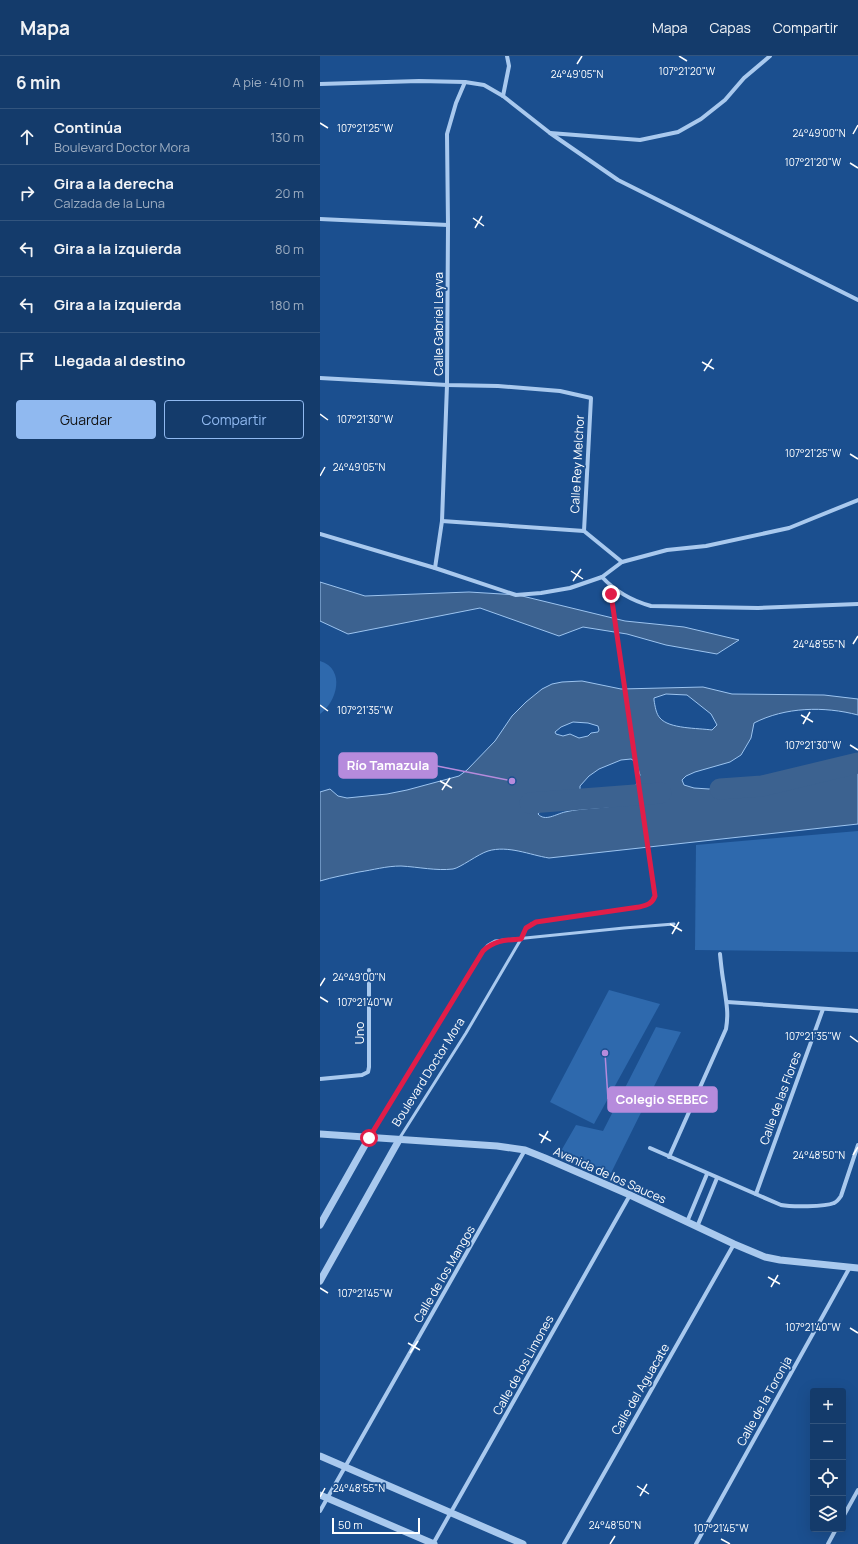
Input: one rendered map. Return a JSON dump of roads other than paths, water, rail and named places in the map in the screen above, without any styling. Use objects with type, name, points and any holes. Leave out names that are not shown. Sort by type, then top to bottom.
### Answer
[{"type":"street","points":[[503,96],[509,66],[508,56]]},
{"type":"street","points":[[550,133],[640,140],[678,132],[701,119],[725,100],[744,78],[770,56]]},
{"type":"street","points":[[320,84],[419,81],[465,82],[484,85],[503,96],[550,133],[618,180],[858,300]]},
{"type":"street","name":"Calle Gabriel Leyva","points":[[435,568],[442,521],[447,385],[447,134],[465,82]]},
{"type":"street","points":[[320,219],[448,225]]},
{"type":"street","points":[[320,378],[447,385]]},
{"type":"street","name":"Calle Rey Melchor","points":[[447,385],[498,386],[560,391],[591,398],[584,531]]},
{"type":"street","points":[[320,534],[435,568],[516,595],[541,593],[570,588],[602,578],[622,562],[667,550],[706,546],[789,528],[858,500]]},
{"type":"street","points":[[442,521],[584,531],[622,562]]},
{"type":"street","points":[[602,578],[610,586],[639,603],[651,606],[758,608],[858,604]]},
{"type":"street","points":[[669,1156],[720,1044],[727,1022],[727,1002],[720,954]]},
{"type":"street","name":"Uno","points":[[320,1079],[362,1075],[368,1072],[370,970]]},
{"type":"street","points":[[727,1002],[858,1010]]},
{"type":"street","name":"Calle de las Flores","points":[[756,1194],[823,1009]]},
{"type":"street","name":"Avenida de los Sauces","points":[[320,1134],[497,1146],[525,1150],[630,1195],[697,1228],[765,1257],[854,1268]]},
{"type":"street","name":"Boulevard Doctor Mora","points":[[320,1225],[369,1138]]},
{"type":"street","name":"Boulevard Doctor Mora","points":[[320,1281],[399,1140]]},
{"type":"street","points":[[650,1148],[780,1205],[790,1207],[829,1204],[836,1202],[841,1196],[858,1145]]},
{"type":"street","name":"Calle de los Mangos","points":[[320,1511],[525,1150]]},
{"type":"street","points":[[687,1222],[707,1174]]},
{"type":"street","points":[[697,1228],[717,1178]]},
{"type":"street","name":"Calle de los Limones","points":[[433,1544],[630,1195]]},
{"type":"street","name":"Calle del Aguacate","points":[[564,1544],[734,1244]]},
{"type":"street","name":"Calle de la Toronja","points":[[696,1544],[854,1268]]},
{"type":"street","points":[[320,1456],[523,1544]]},
{"type":"street","points":[[846,1512],[858,1490]]},
{"type":"street","points":[[320,1495],[433,1544]]},
{"type":"street","points":[[828,1544],[834,1532]]},
{"type":"lane","points":[[521,939],[674,924]]},
{"type":"lane","name":"Boulevard Doctor Mora","points":[[369,1138],[483,951],[488,945],[496,941],[521,939]]},
{"type":"lane","name":"Boulevard Doctor Mora","points":[[399,1140],[466,1032],[521,939]]},
{"type":"waterway","points":[[720,789],[762,786],[858,763]]},
{"type":"waterway","points":[[530,803],[661,793]]},
{"type":"place","name":"Río Tamazula","points":[[512,781]]},
{"type":"place","name":"Colegio SEBEC","points":[[605,1053]]}]
